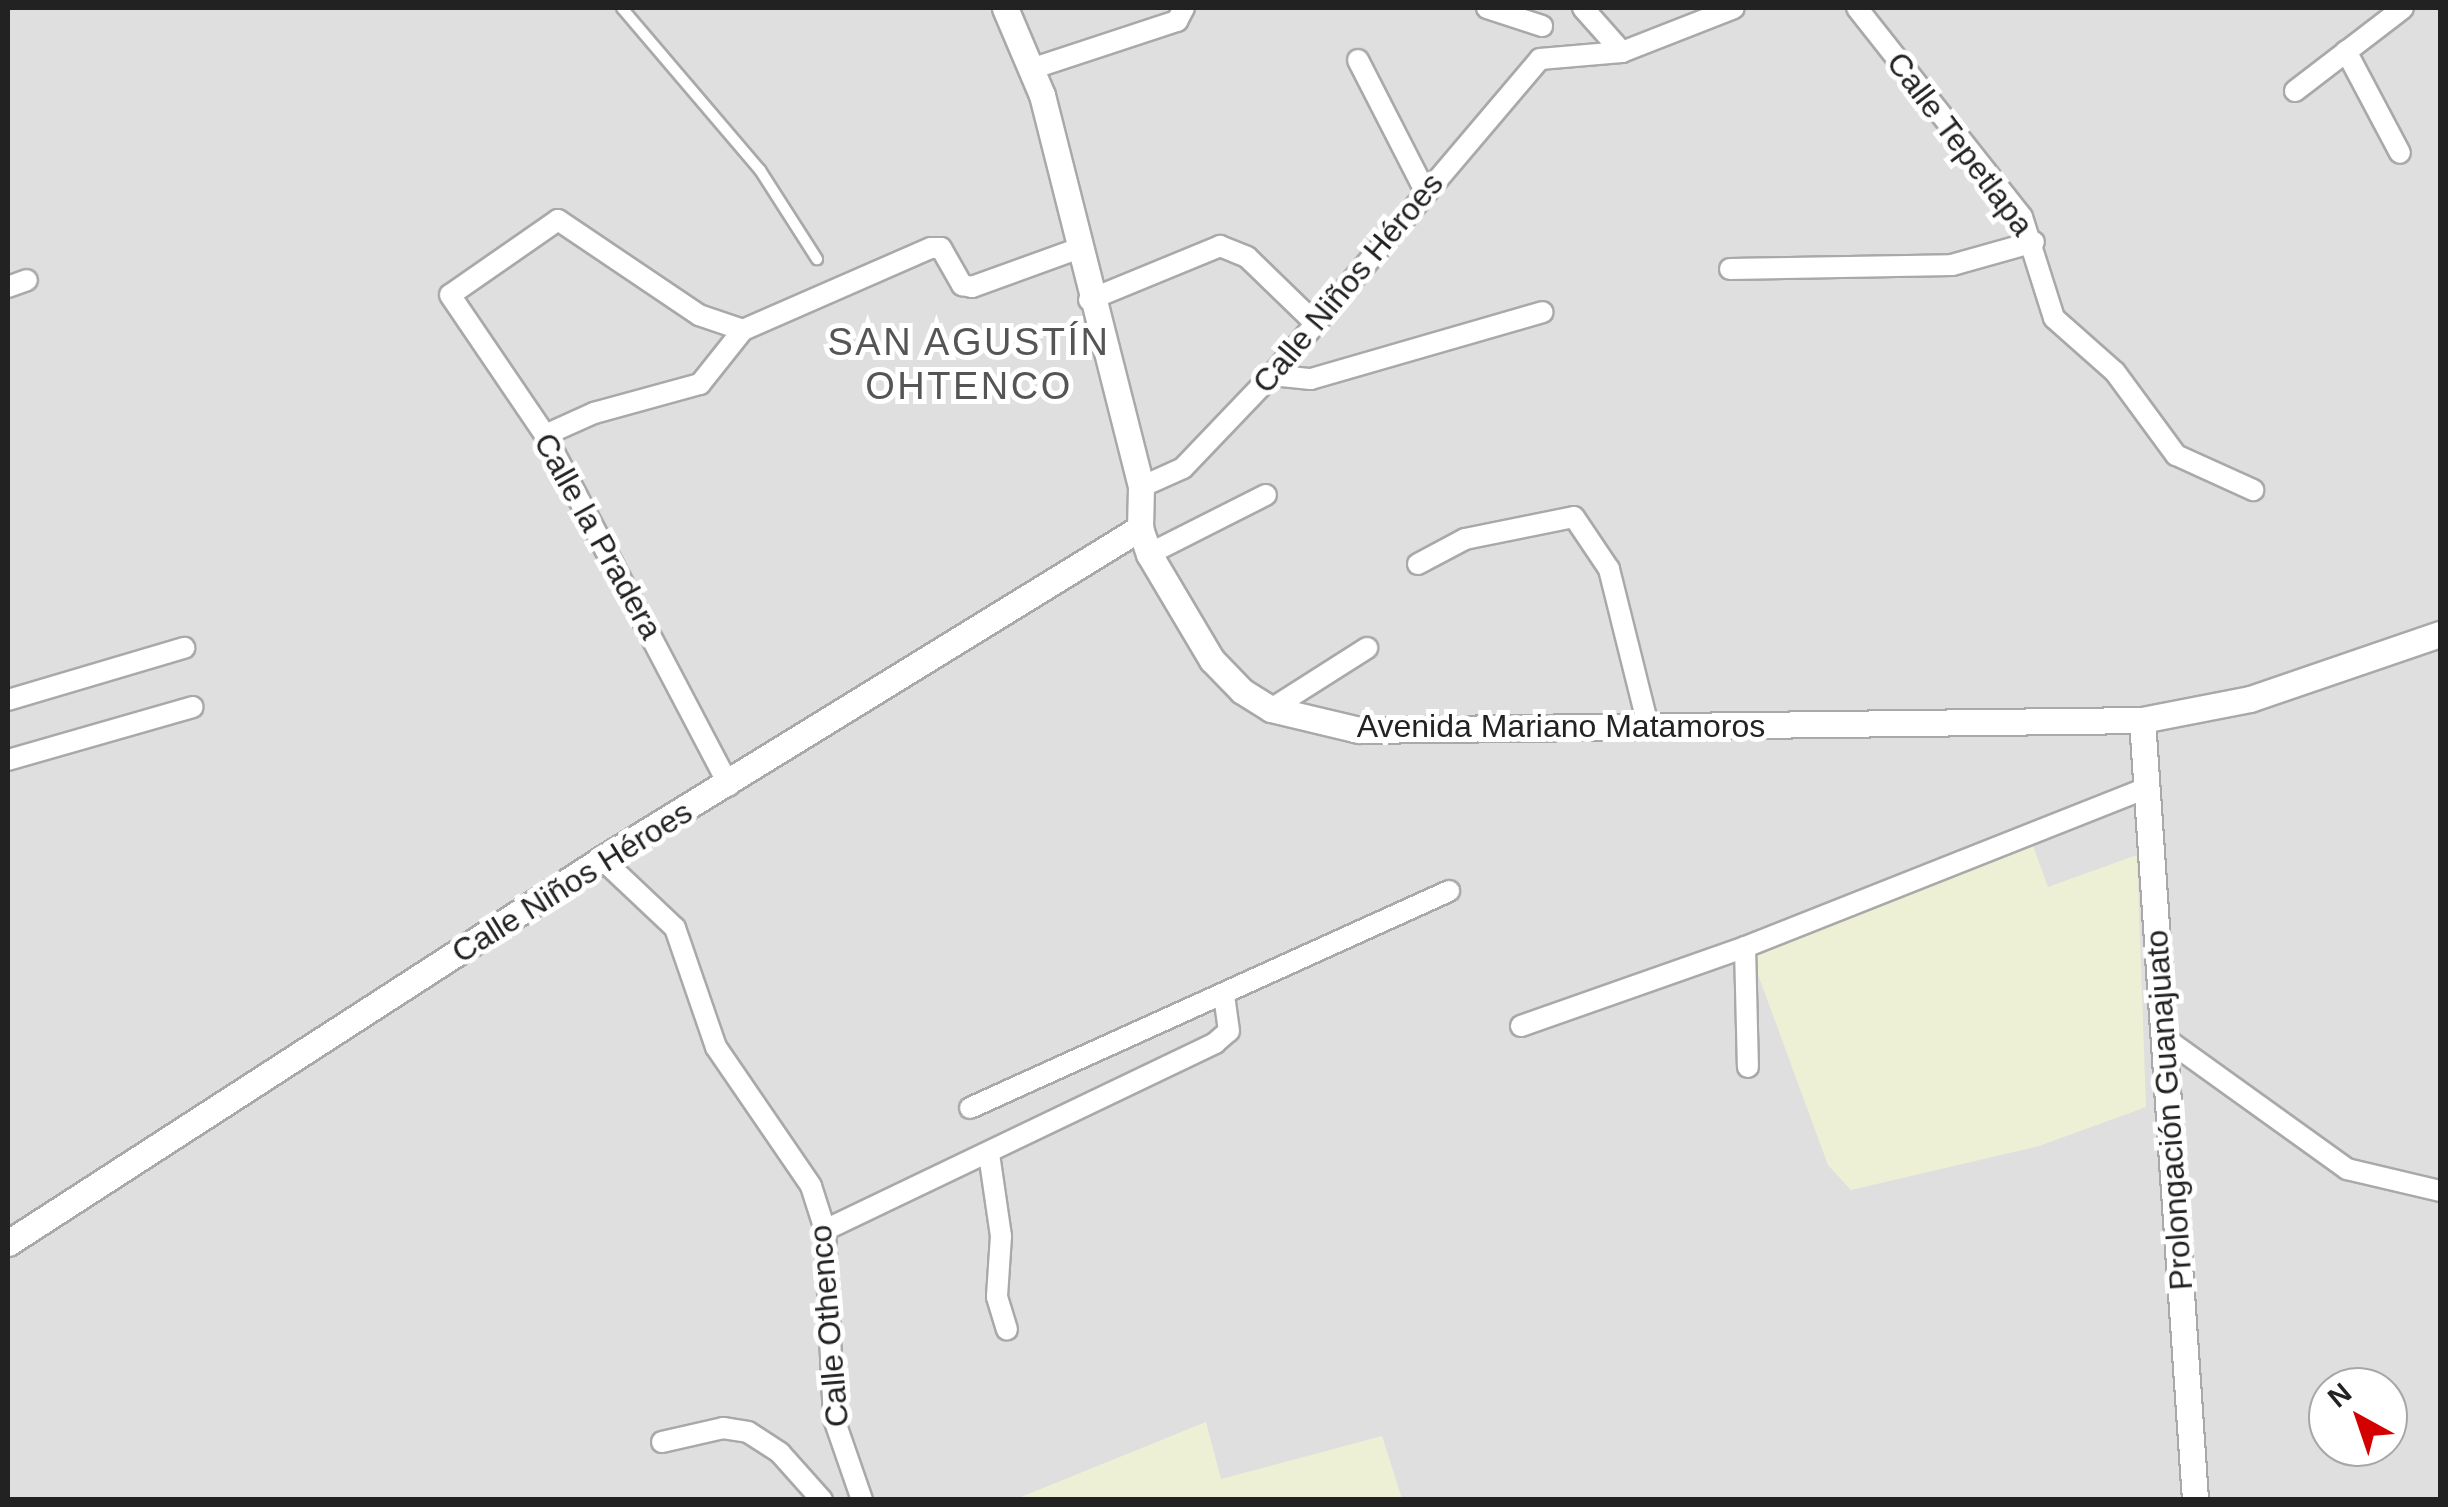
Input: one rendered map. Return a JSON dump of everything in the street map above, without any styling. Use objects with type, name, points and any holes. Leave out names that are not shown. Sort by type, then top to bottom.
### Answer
[{"type":"street","name":"Avenida Mariano Matamoros","points":[[1005,8],[1034,68],[1076,249],[1140,487],[1140,528],[1148,554],[1212,660],[1242,691],[1272,709],[1358,730],[2142,720],[2250,699],[2440,634]]},
{"type":"street","points":[[1034,68],[1177,21],[1184,8]]},
{"type":"street","points":[[1487,8],[1542,17],[1540,59],[1622,52],[1734,8]]},
{"type":"street","points":[[1583,8],[1622,52]]},
{"type":"street","name":"Calle Tepetlapa","points":[[1857,8],[2022,217],[2034,242],[2054,318],[2114,372],[2162,441],[2194,465],[2252,490]]},
{"type":"street","points":[[2295,92],[2401,8]]},
{"type":"street","points":[[2346,52],[2400,153]]},
{"type":"street","name":"Calle Niños Héroes","points":[[1140,487],[1183,468],[1272,375],[1540,59]]},
{"type":"street","points":[[1358,60],[1425,191]]},
{"type":"street","name":"Calle la Pradera","points":[[729,786],[545,436],[450,295],[558,220],[699,315],[744,330]]},
{"type":"street","points":[[1730,269],[1952,265],[2034,242]]},
{"type":"street","points":[[1089,300],[1220,246],[1247,257],[1315,323]]},
{"type":"street","points":[[545,436],[594,413],[700,384],[744,330],[931,248],[941,248],[962,285],[972,287],[1076,249]]},
{"type":"street","points":[[1272,375],[1311,379],[1544,312]]},
{"type":"street","points":[[1148,554],[1266,495]]},
{"type":"street","points":[[1418,564],[1465,540],[1574,518],[1609,569],[1648,725]]},
{"type":"street","name":"Calle Niños Héroes","points":[[8,1242],[602,859],[729,786],[1140,528]]},
{"type":"street","points":[[8,700],[184,648]]},
{"type":"street","points":[[1272,709],[1367,648]]},
{"type":"street","points":[[8,760],[193,707]]},
{"type":"street","name":"Prolongación Guanajuato","points":[[2142,720],[2194,1500]]},
{"type":"street","points":[[1521,1026],[1745,947],[2145,789]]},
{"type":"street","name":"Calle Othenco","points":[[602,859],[675,928],[716,1047],[792,1152],[824,1230],[834,1419],[862,1500]]},
{"type":"street","points":[[970,1108],[1449,892]]},
{"type":"street","points":[[1745,947],[1748,1068]]},
{"type":"street","points":[[824,1230],[989,1154],[1228,1032],[1224,995]]},
{"type":"street","points":[[2166,1038],[2347,1170],[2440,1191]]},
{"type":"street","points":[[989,1154],[1001,1236],[996,1297],[1007,1329]]},
{"type":"street","points":[[662,1442],[723,1428],[748,1432],[780,1453],[822,1500]]},
{"type":"lane","points":[[622,8],[760,170],[817,259]]},
{"type":"shaded area","points":[[8,8],[2440,8],[2440,1499],[8,1500]]},
{"type":"green space","points":[[2029,835],[2048,887],[2137,855],[2146,1107],[2039,1146],[1851,1190],[1828,1165],[1749,950]]},
{"type":"green space","points":[[1206,1422],[1221,1479],[1382,1436],[1402,1499],[1016,1499]]},
{"type":"district","name":"SAN AGUSTÍN OHTENCO","points":[[969,364]]}]
